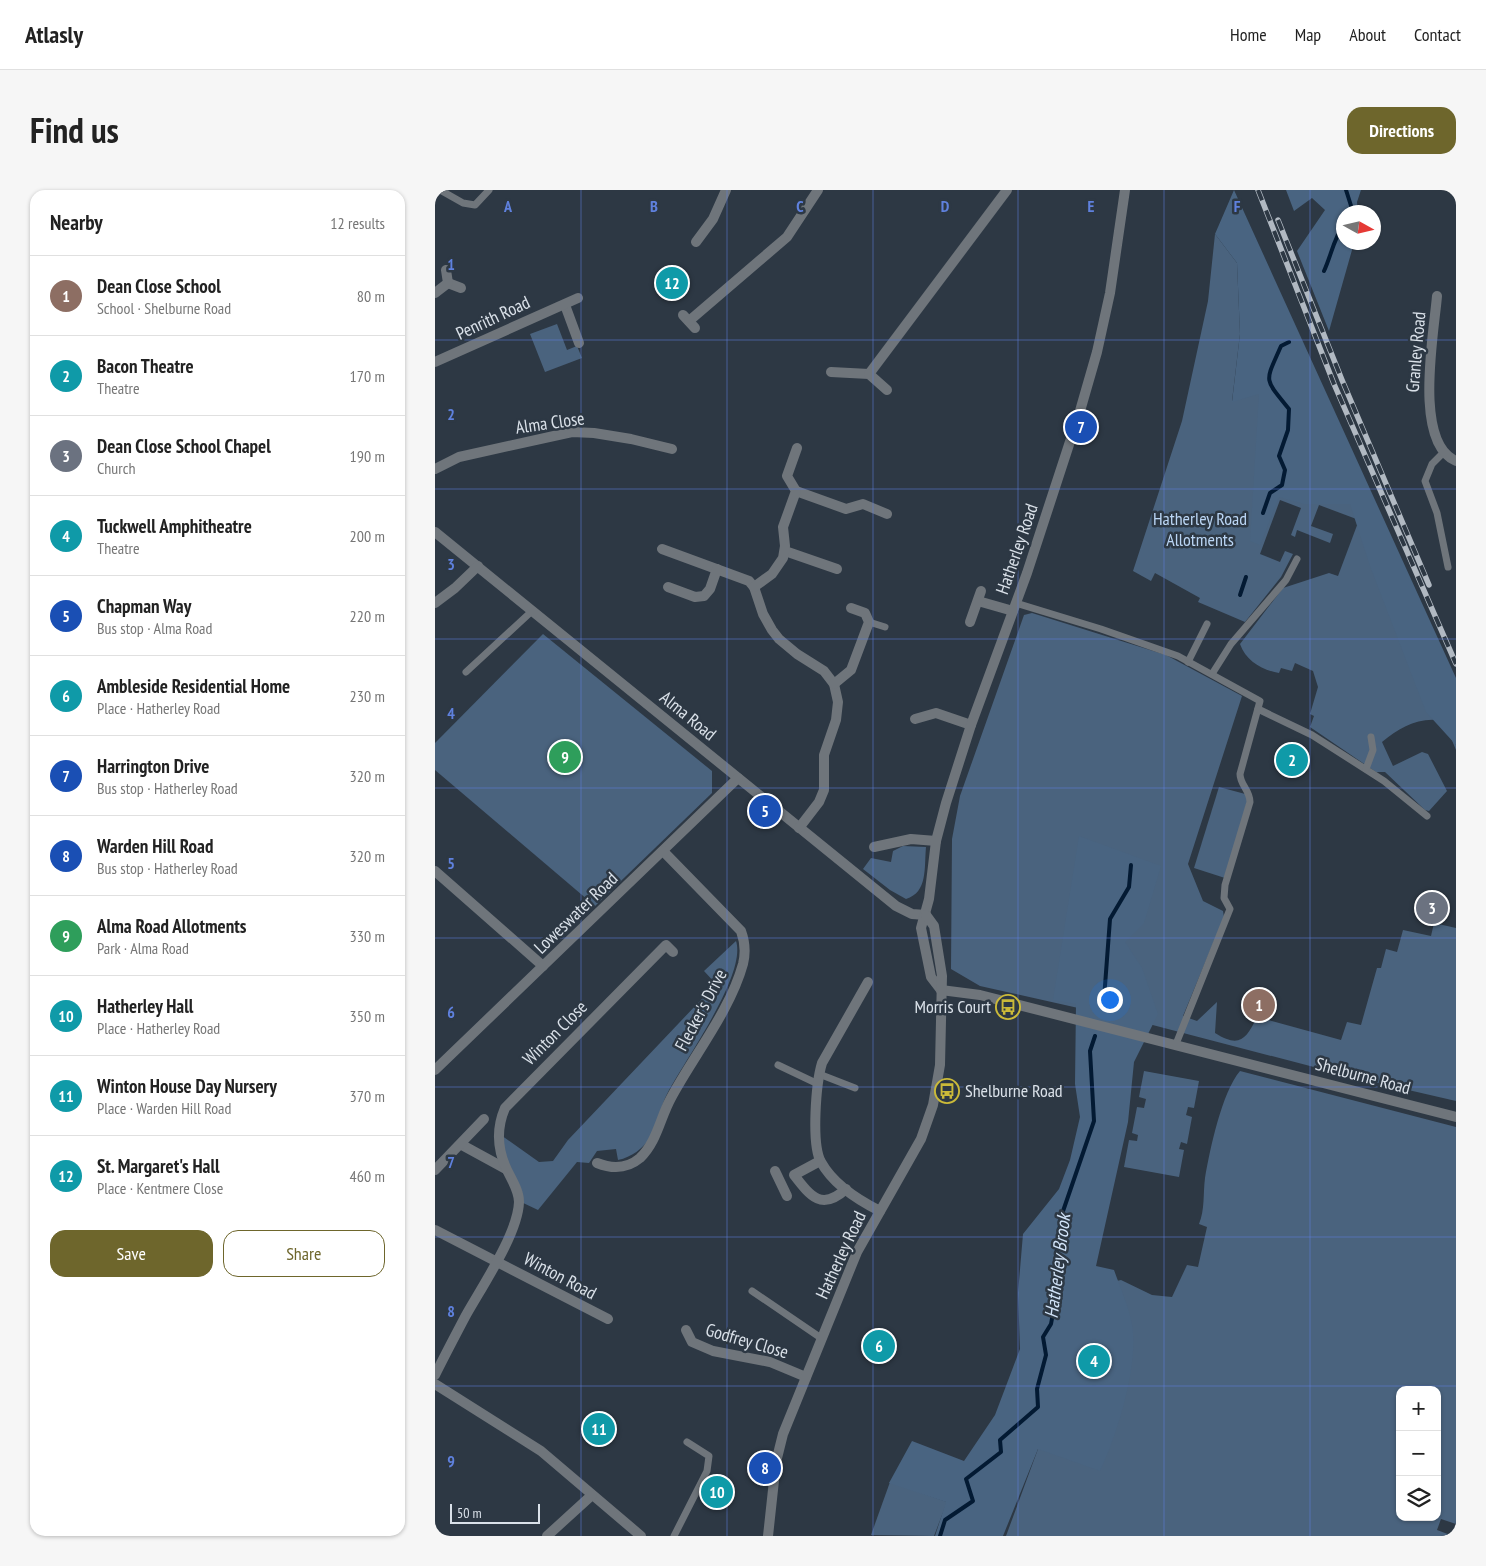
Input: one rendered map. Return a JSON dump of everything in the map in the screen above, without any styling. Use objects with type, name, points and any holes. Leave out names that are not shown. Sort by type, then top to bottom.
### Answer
[{"type":"street","points":[[697,242],[713,220],[726,190]]},
{"type":"street","points":[[689,321],[787,237],[818,190]]},
{"type":"street","points":[[869,374],[1007,190]]},
{"type":"street","name":"Hatherley Road","points":[[768,1536],[778,1450],[806,1377],[857,1252],[921,1139],[933,1106],[941,1065],[942,976],[934,926],[926,915],[936,841],[971,725],[1067,455],[1097,352],[1110,293],[1125,190]]},
{"type":"street","points":[[446,270],[448,282]]},
{"type":"street","points":[[448,282],[461,288]]},
{"type":"street","points":[[435,293],[448,282]]},
{"type":"street","name":"Granley Road","points":[[1437,296],[1428,397],[1431,413],[1444,452]]},
{"type":"street","name":"Penrith Road","points":[[435,362],[578,298]]},
{"type":"street","points":[[565,305],[579,343]]},
{"type":"street","points":[[831,372],[869,374],[887,390]]},
{"type":"street","name":"Alma Close","points":[[435,469],[459,457],[573,432],[622,438],[672,449]]},
{"type":"street","points":[[797,448],[787,476],[796,491],[846,509],[863,504],[887,514]]},
{"type":"street","points":[[1444,452],[1456,461]]},
{"type":"street","points":[[754,587],[772,574],[781,562],[785,551],[783,528],[796,491]]},
{"type":"street","name":"Alma Road","points":[[435,532],[896,906],[912,914],[926,915]]},
{"type":"street","points":[[662,549],[745,579],[754,587],[763,614],[779,639],[797,654],[824,671],[834,684],[839,709],[824,755],[824,790],[819,802],[799,828]]},
{"type":"street","points":[[785,551],[837,569]]},
{"type":"street","points":[[435,603],[455,588],[478,566]]},
{"type":"street","points":[[668,587],[695,597],[704,596],[710,589],[717,569]]},
{"type":"street","points":[[970,622],[980,596],[1014,607]]},
{"type":"street","points":[[834,684],[851,670],[869,622],[865,613],[851,608]]},
{"type":"street","points":[[915,719],[936,713],[971,725]]},
{"type":"street","name":"Loweswater Road","points":[[435,1070],[738,778]]},
{"type":"street","points":[[874,847],[889,846],[911,839],[936,841]]},
{"type":"street","name":"Flecker's Drive","points":[[597,1164],[618,1168],[629,1166],[648,1150],[670,1100],[733,991],[743,964],[745,942],[741,931],[663,851]]},
{"type":"street","points":[[435,871],[543,966]]},
{"type":"street","name":"Winton Close","points":[[496,1261],[513,1228],[519,1201],[500,1150],[499,1121],[505,1108],[666,945],[673,952]]},
{"type":"street","points":[[868,982],[823,1063],[818,1079],[816,1127],[820,1161],[846,1189],[880,1211]]},
{"type":"street","name":"Shelburne Road","points":[[941,990],[981,995],[1456,1117]]},
{"type":"street","points":[[435,1170],[462,1145],[484,1119]]},
{"type":"street","points":[[462,1145],[506,1169]]},
{"type":"street","points":[[781,1182],[820,1161]]},
{"type":"street","points":[[775,1171],[787,1196]]},
{"type":"street","points":[[795,1176],[802,1185],[821,1200],[833,1200],[846,1189]]},
{"type":"street","name":"Winton Road","points":[[435,1230],[608,1319]]},
{"type":"street","name":"Winton Road","points":[[435,1374],[496,1261]]},
{"type":"street","name":"Godfrey Close","points":[[686,1330],[692,1342],[713,1352],[770,1362],[806,1377]]},
{"type":"street","points":[[435,1384],[541,1451],[641,1536]]},
{"type":"street","points":[[547,1536],[592,1495]]},
{"type":"lane","points":[[440,190],[463,203],[475,205],[489,190]]},
{"type":"lane","points":[[1444,452],[1432,464],[1425,481],[1437,514],[1448,568]]},
{"type":"lane","points":[[1212,674],[1231,644],[1286,580],[1297,559]]},
{"type":"lane","points":[[1014,607],[1101,629],[1188,662],[1260,701],[1240,774],[1242,783],[1249,793],[1250,802],[1225,885],[1224,898],[1230,909],[1176,1044]]},
{"type":"lane","points":[[466,672],[532,611]]},
{"type":"lane","points":[[869,622],[885,627]]},
{"type":"lane","points":[[1188,662],[1207,624]]},
{"type":"lane","points":[[1258,709],[1312,735],[1366,769],[1427,816]]},
{"type":"lane","points":[[1366,769],[1373,750],[1371,737]]},
{"type":"lane","points":[[779,1065],[818,1079],[855,1088]]},
{"type":"lane","points":[[752,1291],[821,1338]]},
{"type":"lane","points":[[674,1536],[707,1471],[709,1456],[687,1442]]},
{"type":"green space","name":"Hatherley Road Allotments","points":[[1215,234],[1237,263],[1240,334],[1232,401],[1259,393],[1353,487],[1456,745],[1456,750],[1444,721],[1435,720],[1419,721],[1403,727],[1382,742],[1393,766],[1422,752],[1428,754],[1447,791],[1429,811],[1425,810],[1385,772],[1376,772],[1310,727],[1314,716],[1310,714],[1318,687],[1313,671],[1295,663],[1292,671],[1281,668],[1279,673],[1267,670],[1250,660],[1240,644],[1283,588],[1329,573],[1338,576],[1359,520],[1319,505],[1311,526],[1333,534],[1330,543],[1297,530],[1295,537],[1291,535],[1301,508],[1280,500],[1260,554],[1280,562],[1285,551],[1293,554],[1281,577],[1245,622],[1198,602],[1200,598],[1155,573],[1151,581],[1133,571],[1182,421],[1208,301]]},
{"type":"green space","points":[[557,324],[567,350],[577,346],[582,358],[545,372],[530,334]]},
{"type":"green space","points":[[1032,613],[1166,655],[1242,696],[1188,864],[1203,901],[1223,911],[1224,917],[1183,1016],[1197,1021],[1217,1002],[1215,1033],[1223,1038],[1236,1041],[1241,1039],[1249,1031],[1257,1017],[1341,1040],[1347,1022],[1361,1025],[1377,968],[1381,968],[1386,949],[1397,952],[1403,930],[1431,936],[1434,923],[1456,928],[1456,1101],[1352,1077],[1145,1023],[980,986],[951,969],[952,839],[960,796],[1024,615]]},
{"type":"green space","points":[[543,634],[712,771],[712,793],[595,906],[435,770],[435,743]]},
{"type":"green space","points":[[1219,787],[1249,795],[1225,878],[1194,868]]},
{"type":"green space","points":[[903,846],[926,847],[925,871],[921,885],[913,896],[906,899],[890,890],[863,869],[871,858],[891,862],[893,851]]},
{"type":"green space","points":[[736,941],[737,956],[732,975],[723,996],[667,1094],[656,1127],[648,1141],[636,1152],[623,1159],[618,1160],[616,1149],[597,1151],[589,1163],[577,1162],[538,1210],[519,1201],[498,1133],[539,1162],[553,1161],[568,1140],[716,984],[704,971]]},
{"type":"green space","points":[[1144,1071],[1199,1081],[1194,1108],[1188,1107],[1186,1115],[1192,1117],[1187,1144],[1181,1142],[1179,1149],[1184,1150],[1179,1177],[1124,1167],[1129,1140],[1137,1141],[1138,1135],[1132,1133],[1137,1107],[1144,1108],[1146,1099],[1139,1097]]},
{"type":"green space","points":[[1240,1071],[1456,1127],[1456,1524],[1441,1519],[1441,1386],[1396,1386],[1396,1521],[1440,1521],[1437,1530],[1453,1536],[1006,1536],[1066,1373],[1112,1282],[1121,1280],[1152,1295],[1172,1297],[1187,1265],[1198,1267],[1207,1227],[1199,1224],[1203,1207],[1207,1166],[1222,1106]]},
{"type":"green space","points":[[890,1482],[947,1502],[934,1536],[871,1535]]},
{"type":"shaded area","points":[[1234,190],[1456,678],[1456,745],[1426,712],[1370,566],[1350,504],[1304,504],[1279,497],[1260,545],[1250,541],[1259,394],[1232,402],[1240,334],[1237,263],[1215,234]]},
{"type":"shaded area","points":[[1286,190],[1361,190],[1357,205],[1336,205],[1336,250],[1352,250],[1329,331],[1297,251],[1325,210],[1312,198],[1294,211]]},
{"type":"shaded area","points":[[1079,836],[1161,866],[1144,923],[1125,942],[1142,968],[1158,1014],[1134,1062],[1128,1122],[1096,1266],[1114,1270],[1129,1311],[1133,1341],[1132,1360],[1125,1400],[1113,1439],[1100,1471],[1038,1449],[1003,1536],[935,1536],[946,1502],[889,1483],[912,1441],[964,1461],[995,1415],[1020,1349],[1018,1293],[1023,1234],[1059,1189],[1070,1160],[1080,1117],[1075,1084],[1076,1004],[1053,1000]]},
{"type":"waterway","name":"Hatherley Brook","points":[[1346,190],[1351,205]]},
{"type":"waterway","name":"Hatherley Brook","points":[[1324,271],[1336,239]]},
{"type":"waterway","name":"Hatherley Brook","points":[[1263,513],[1270,493],[1282,485],[1285,470],[1279,456],[1288,430],[1289,409],[1275,391],[1269,379],[1281,346],[1289,342]]},
{"type":"waterway","name":"Hatherley Brook","points":[[1240,595],[1246,577]]},
{"type":"waterway","name":"Hatherley Brook","points":[[1104,999],[1110,919],[1129,887],[1131,865]]},
{"type":"waterway","name":"Hatherley Brook","points":[[940,1536],[945,1520],[973,1501],[966,1479],[1001,1452],[1000,1440],[1038,1407],[1037,1389],[1046,1355],[1043,1337],[1051,1324],[1058,1286],[1055,1266],[1061,1217],[1094,1121],[1090,1051],[1095,1036]]},
{"type":"railway","points":[[1258,190],[1334,384],[1456,664]]},
{"type":"railway","points":[[1278,220],[1342,380],[1429,585]]},
{"type":"place","name":"St. Margaret's Hall","points":[[672,283]]},
{"type":"place","name":"Harrington Drive","points":[[1081,427]]},
{"type":"place","name":"Alma Road Allotments","points":[[565,757]]},
{"type":"place","name":"Bacon Theatre","points":[[1292,760]]},
{"type":"place","name":"Chapman Way","points":[[765,811]]},
{"type":"place","name":"Dean Close School Chapel","points":[[1432,908]]},
{"type":"place","name":"Dean Close School","points":[[1259,1005]]},
{"type":"place","name":"Morris Court","points":[[1008,1007]]},
{"type":"place","name":"Shelburne Road","points":[[947,1091]]},
{"type":"place","name":"Ambleside Residential Home","points":[[879,1346]]},
{"type":"place","name":"Tuckwell Amphitheatre","points":[[1094,1361]]},
{"type":"place","name":"Winton House Day Nursery","points":[[599,1429]]},
{"type":"place","name":"Warden Hill Road","points":[[765,1468]]},
{"type":"place","name":"Hatherley Hall","points":[[717,1492]]}]
